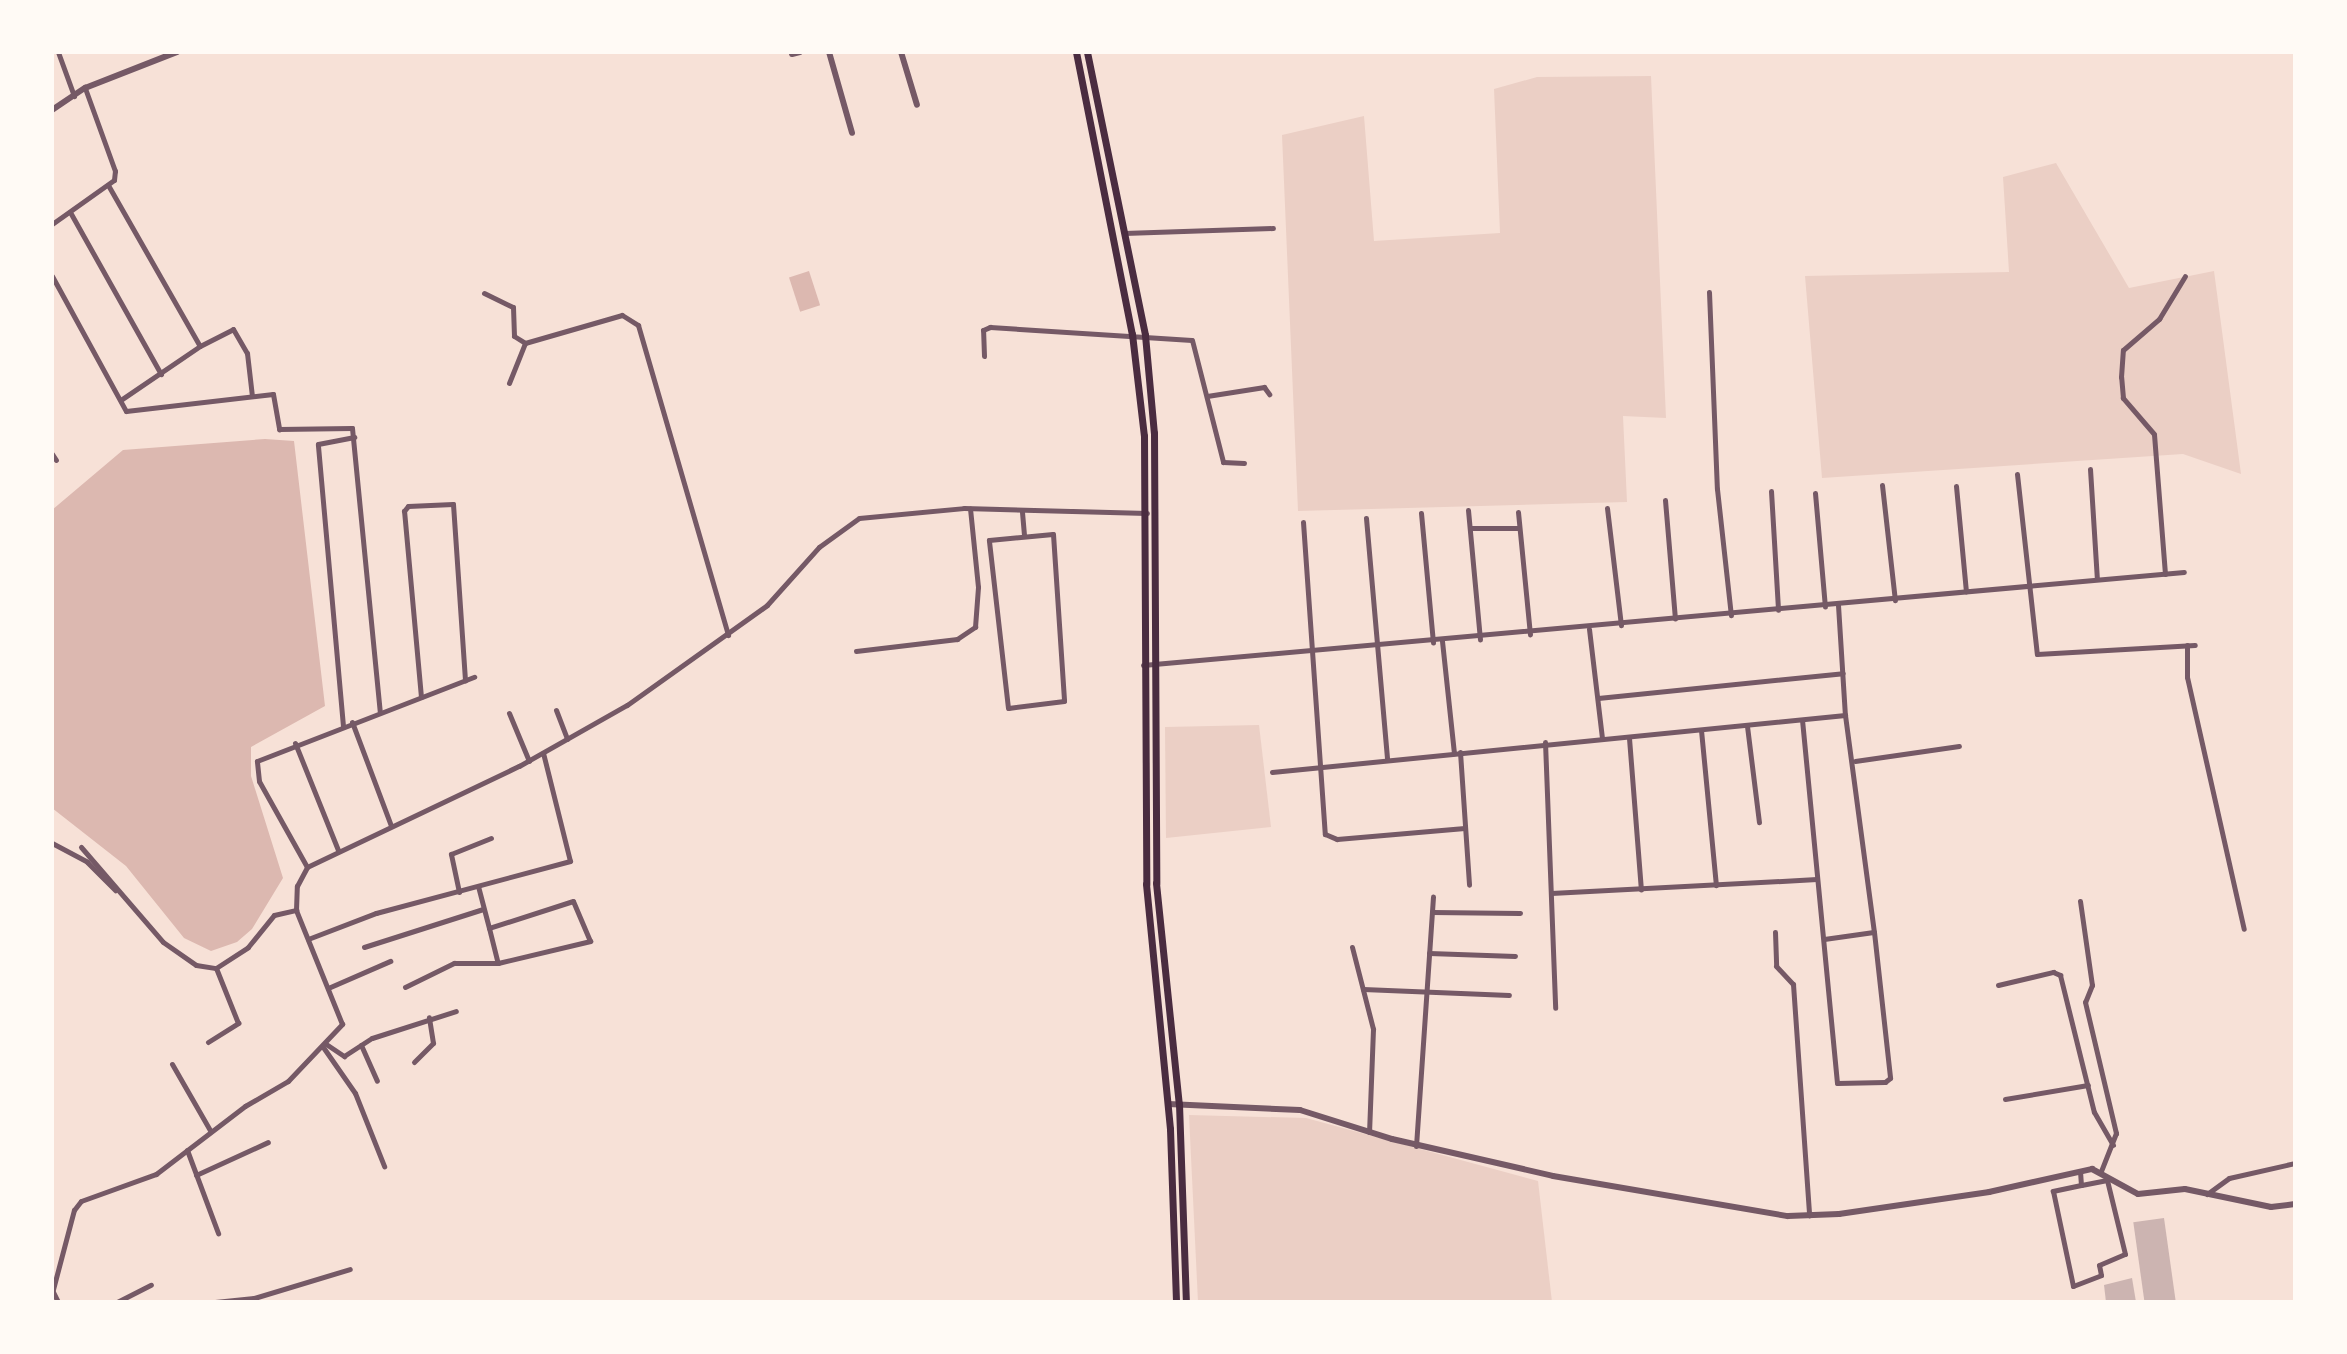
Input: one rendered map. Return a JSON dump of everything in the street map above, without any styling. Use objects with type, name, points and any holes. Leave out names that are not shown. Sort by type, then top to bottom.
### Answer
[{"type":"main road","points":[[1076,52],[1132,334],[1144,436],[1146,884],[1168,1104],[1176,1302]]},
{"type":"main road","points":[[1087,52],[1145,335],[1154,433],[1156,883],[1179,1104],[1186,1302]]},
{"type":"street","points":[[58,52],[74,97]]},
{"type":"street","points":[[52,110],[85,88],[177,52]]},
{"type":"street","points":[[829,52],[852,133]]},
{"type":"street","points":[[901,52],[917,105]]},
{"type":"street","points":[[52,224],[108,185],[115,171],[85,88]]},
{"type":"street","points":[[108,185],[200,346]]},
{"type":"street","points":[[70,212],[161,374]]},
{"type":"street","points":[[1124,233],[1273,228]]},
{"type":"street","points":[[52,276],[126,411],[273,394],[279,429],[350,427],[354,437],[380,712]]},
{"type":"street","points":[[2165,574],[2154,434],[2123,398],[2121,377],[2123,350],[2159,319],[2185,276]]},
{"type":"street","points":[[1709,292],[1717,489],[1731,615]]},
{"type":"street","points":[[484,293],[513,307],[514,336],[525,343],[622,315],[638,325],[728,635]]},
{"type":"street","points":[[984,356],[985,328],[1132,334],[1192,340],[1223,462],[1244,463]]},
{"type":"street","points":[[122,399],[200,346],[233,329],[247,353],[252,396]]},
{"type":"street","points":[[509,383],[525,343]]},
{"type":"street","points":[[1207,396],[1264,387],[1269,394]]},
{"type":"street","points":[[343,726],[318,444],[354,437]]},
{"type":"street","points":[[2090,469],[2097,579]]},
{"type":"street","points":[[2017,474],[2035,651],[2041,656],[2195,645]]},
{"type":"street","points":[[1882,485],[1895,600]]},
{"type":"street","points":[[1956,486],[1966,593]]},
{"type":"street","points":[[1771,491],[1778,610]]},
{"type":"street","points":[[1815,493],[1825,607]]},
{"type":"street","points":[[1665,500],[1675,619]]},
{"type":"street","points":[[421,697],[404,511],[408,506],[453,504],[465,681]]},
{"type":"street","points":[[58,1302],[53,1293],[74,1210],[81,1201],[156,1174],[210,1130],[288,1081],[324,1046],[342,1020],[296,910],[297,886],[307,867],[529,761],[627,705],[767,605],[846,524],[873,514],[970,508],[1022,512],[1153,513]]},
{"type":"street","points":[[856,651],[957,639],[975,627],[978,587],[970,508]]},
{"type":"street","points":[[1607,508],[1621,625]]},
{"type":"street","points":[[1468,510],[1480,639]]},
{"type":"street","points":[[1022,512],[1024,535]]},
{"type":"street","points":[[1518,512],[1530,634]]},
{"type":"street","points":[[1421,513],[1433,642]]},
{"type":"street","points":[[1366,518],[1387,759]]},
{"type":"street","points":[[1303,522],[1317,767],[1325,834],[1337,839],[1465,828]]},
{"type":"street","points":[[1470,528],[1519,528]]},
{"type":"street","points":[[1053,534],[1055,539],[1064,701],[1054,706],[1008,708],[1004,700],[988,544],[993,538],[1024,535],[1053,534]]},
{"type":"street","points":[[1143,665],[1480,639],[2184,572]]},
{"type":"street","points":[[1802,721],[1837,1083],[1885,1082],[1890,1078],[1855,761],[1845,715],[1838,605]]},
{"type":"street","points":[[1589,629],[1602,738]]},
{"type":"street","points":[[1442,641],[1457,753],[1469,885]]},
{"type":"street","points":[[2187,645],[2187,677],[2244,929]]},
{"type":"street","points":[[1598,698],[1843,673]]},
{"type":"street","points":[[307,867],[255,767],[263,755],[474,677]]},
{"type":"street","points":[[556,710],[567,739]]},
{"type":"street","points":[[509,713],[529,761]]},
{"type":"street","points":[[1272,772],[1545,742],[1629,738],[1845,715]]},
{"type":"street","points":[[352,722],[391,826]]},
{"type":"street","points":[[1747,726],[1759,822]]},
{"type":"street","points":[[1701,730],[1716,885]]},
{"type":"street","points":[[1629,738],[1641,890]]},
{"type":"street","points":[[1545,742],[1555,1008]]},
{"type":"street","points":[[295,743],[338,850]]},
{"type":"street","points":[[1855,761],[1959,746]]},
{"type":"street","points":[[308,939],[376,913],[570,861],[543,753]]},
{"type":"street","points":[[459,892],[451,854],[491,838]]},
{"type":"street","points":[[52,843],[87,862],[122,895]]},
{"type":"street","points":[[81,847],[163,942],[196,965],[216,968],[248,947],[274,915],[296,910]]},
{"type":"street","points":[[1551,893],[1817,879]]},
{"type":"street","points":[[478,886],[498,963]]},
{"type":"street","points":[[1416,1146],[1433,897]]},
{"type":"street","points":[[405,987],[454,963],[498,963],[590,941],[573,901],[489,928]]},
{"type":"street","points":[[2080,901],[2092,985],[2085,1002],[2115,1119],[2113,1146],[2101,1171]]},
{"type":"street","points":[[364,947],[483,909]]},
{"type":"street","points":[[1432,912],[1520,913]]},
{"type":"street","points":[[1775,932],[1776,966],[1793,984],[1809,1215]]},
{"type":"street","points":[[1823,939],[1874,932]]},
{"type":"street","points":[[1352,947],[1373,1029],[1369,1132]]},
{"type":"street","points":[[1429,953],[1515,956]]},
{"type":"street","points":[[328,988],[390,961]]},
{"type":"street","points":[[208,1042],[238,1023],[216,968]]},
{"type":"street","points":[[1998,985],[2053,972],[2060,975],[2088,1085],[2104,1136],[2113,1146]]},
{"type":"street","points":[[1363,989],[1509,995]]},
{"type":"street","points":[[324,1046],[340,1057],[429,1017],[456,1011]]},
{"type":"street","points":[[414,1062],[433,1043],[429,1017]]},
{"type":"street","points":[[361,1045],[377,1081]]},
{"type":"street","points":[[324,1046],[355,1093],[384,1166]]},
{"type":"street","points":[[172,1064],[179,1084],[210,1130]]},
{"type":"street","points":[[2005,1099],[2088,1085]]},
{"type":"street","points":[[1168,1104],[1300,1110],[1416,1146],[1763,1214],[1809,1215],[1989,1192],[2080,1170],[2101,1171],[2138,1194],[2185,1189],[2271,1207],[2295,1204]]},
{"type":"street","points":[[196,1175],[268,1142]]},
{"type":"street","points":[[187,1150],[218,1233]]},
{"type":"street","points":[[2206,1194],[2229,1178],[2295,1163]]},
{"type":"street","points":[[2080,1170],[2081,1185]]},
{"type":"street","points":[[2107,1180],[2125,1254],[2099,1265],[2101,1275],[2073,1286],[2053,1191],[2081,1185],[2107,1180]]},
{"type":"street","points":[[215,1302],[254,1298],[350,1269]]},
{"type":"street","points":[[117,1302],[151,1285]]},
{"type":"shaded area","points":[[1651,76],[1666,418],[1623,416],[1627,502],[1298,511],[1282,135],[1364,116],[1374,241],[1500,233],[1494,89],[1537,77]]},
{"type":"shaded area","points":[[2056,163],[2129,288],[2214,271],[2241,474],[2183,454],[1822,478],[1805,276],[2009,272],[2003,177]]},
{"type":"shaded area","points":[[809,271],[820,305],[800,312],[789,277]]},
{"type":"shaded area","points":[[265,439],[294,441],[325,706],[251,747],[251,776],[283,878],[252,929],[237,942],[211,951],[184,938],[126,866],[52,808],[52,510],[123,450]]},
{"type":"shaded area","points":[[1259,725],[1271,827],[1166,838],[1165,727]]},
{"type":"shaded area","points":[[1189,1115],[1306,1118],[1538,1181],[1552,1302],[1198,1302]]},
{"type":"building","points":[[2164,1218],[2176,1302],[2145,1302],[2133,1222]]},
{"type":"building","points":[[2132,1278],[2136,1302],[2106,1302],[2104,1285]]}]
